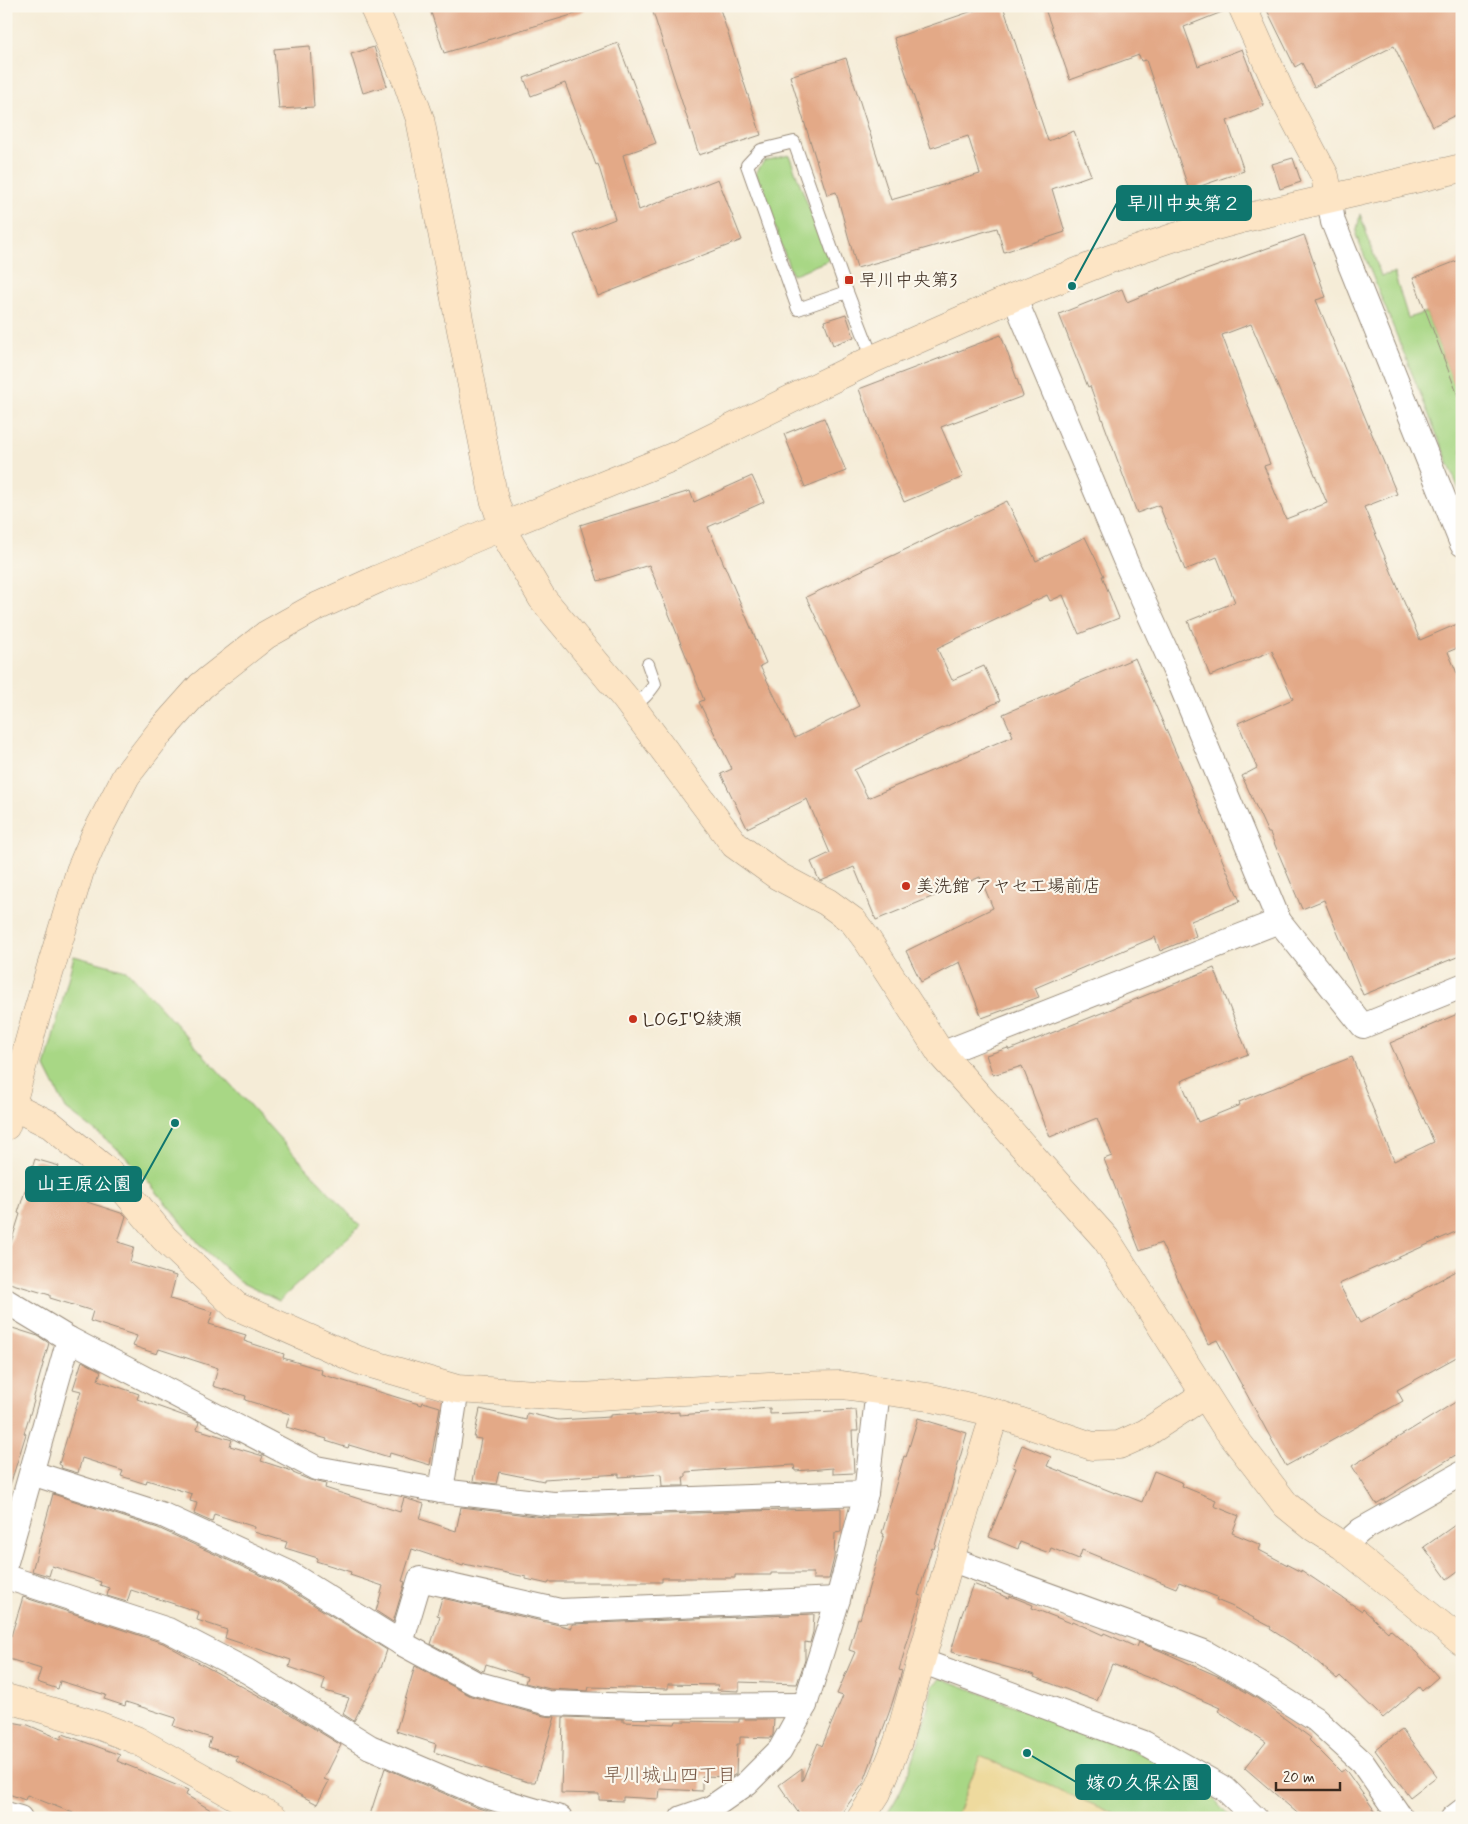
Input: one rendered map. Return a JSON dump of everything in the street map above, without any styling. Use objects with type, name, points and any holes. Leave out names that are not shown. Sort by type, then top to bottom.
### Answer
[{"type":"street","points":[[373,6],[406,79],[420,119],[492,489],[503,526],[514,553],[542,598],[631,706],[735,845],[778,876],[827,902],[853,921],[941,1054],[1106,1239],[1204,1395],[1235,1440],[1286,1505],[1313,1527],[1343,1546],[1462,1642]]},
{"type":"street","points":[[1242,6],[1280,91],[1325,176],[1332,222],[1462,544]]},
{"type":"street","points":[[1204,1395],[1146,1433],[1119,1445],[1092,1446],[995,1413],[928,1397],[842,1385],[769,1386],[581,1397],[457,1389],[358,1360],[236,1306],[164,1238],[113,1176],[51,1125],[8,1111],[80,871],[94,838],[126,776],[160,732],[202,686],[266,635],[314,608],[503,526],[675,456],[873,359],[1014,297],[1110,259],[1175,236],[1328,198],[1462,168]]},
{"type":"street","points":[[1014,297],[1124,558],[1175,671],[1279,921],[1363,1026],[1462,986]]},
{"type":"street","points":[[941,1054],[1279,921]]},
{"type":"street","points":[[6,1300],[69,1339],[316,1468],[441,1491],[553,1504],[866,1493]]},
{"type":"street","points":[[6,1562],[69,1339]]},
{"type":"street","points":[[441,1491],[457,1389]]},
{"type":"street","points":[[682,1818],[711,1808],[747,1784],[780,1750],[805,1705],[838,1599],[866,1493],[878,1390]]},
{"type":"street","points":[[862,1818],[877,1793],[898,1742],[950,1559],[995,1413]]},
{"type":"street","points":[[32,1473],[163,1515],[287,1572],[401,1643],[475,1683],[548,1703],[637,1706],[805,1705]]},
{"type":"street","points":[[1343,1546],[1361,1530],[1462,1473]]},
{"type":"street","points":[[950,1559],[1204,1652],[1258,1683],[1315,1719],[1362,1762],[1401,1818]]},
{"type":"street","points":[[6,1577],[168,1630],[247,1670],[370,1747],[484,1795],[560,1818]]},
{"type":"street","points":[[401,1643],[420,1579],[560,1611],[838,1599]]},
{"type":"street","points":[[921,1661],[1144,1743],[1225,1789],[1255,1818]]},
{"type":"street","points":[[6,1698],[100,1726],[136,1740],[274,1818]]},
{"type":"street","points":[[1453,1818],[1462,1811]]},
{"type":"street","points":[[6,1814],[20,1818]]},
{"type":"lane","points":[[847,292],[798,310],[747,165],[761,150],[794,142],[847,292],[873,359]]},
{"type":"lane","points":[[631,706],[648,694],[654,684],[648,664]]},
{"type":"green space","points":[[789,155],[829,260],[792,275],[756,173],[764,161]]},
{"type":"green space","points":[[1360,214],[1381,276],[1394,273],[1408,318],[1426,312],[1462,404],[1462,497],[1356,235]]},
{"type":"green space","points":[[74,956],[126,970],[360,1226],[279,1301],[240,1282],[201,1246],[137,1168],[111,1143],[66,1109],[45,1067]]},
{"type":"green space","points":[[941,1678],[1155,1759],[1202,1787],[1233,1818],[884,1818],[902,1788],[909,1771],[933,1685]]},
{"type":"sand","points":[[980,1756],[1124,1818],[956,1818]]},
{"type":"building","points":[[429,6],[584,6],[585,11],[444,53]]},
{"type":"building","points":[[651,6],[719,6],[761,135],[699,155]]},
{"type":"building","points":[[987,6],[1003,6],[1048,141],[1074,131],[1091,175],[1052,189],[1065,232],[1004,252],[997,228],[857,268],[836,192],[827,195],[790,76],[846,58],[891,200],[980,174],[968,136],[931,148],[894,38]]},
{"type":"building","points":[[1044,6],[1227,6],[1227,10],[1184,27],[1198,66],[1242,49],[1264,106],[1227,121],[1244,171],[1189,190],[1146,60],[1141,61],[1139,55],[1070,80]]},
{"type":"building","points":[[1265,6],[1462,6],[1462,112],[1433,126],[1394,46],[1314,87],[1302,63],[1295,67]]},
{"type":"building","points":[[618,43],[656,143],[623,155],[639,210],[718,179],[742,240],[598,296],[574,235],[615,219],[598,164],[596,165],[565,83],[531,96],[524,78]]},
{"type":"building","points":[[310,46],[314,107],[279,109],[274,49]]},
{"type":"building","points":[[374,47],[387,86],[363,93],[351,54]]},
{"type":"building","points":[[1293,158],[1301,182],[1280,189],[1272,164]]},
{"type":"building","points":[[1304,235],[1326,297],[1316,300],[1397,494],[1364,507],[1420,640],[1462,622],[1462,646],[1448,652],[1462,685],[1462,955],[1363,995],[1324,900],[1302,909],[1270,833],[1268,833],[1242,776],[1257,768],[1238,723],[1293,699],[1272,651],[1210,676],[1188,621],[1235,602],[1217,557],[1185,570],[1159,505],[1137,513],[1090,386],[1088,387],[1059,314],[1122,289],[1127,302],[1195,274]],"holes":[[[1251,324],[1327,503],[1286,519],[1264,466],[1270,464],[1222,335]]]},
{"type":"building","points":[[1462,259],[1462,400],[1460,401],[1413,278]]},
{"type":"building","points":[[846,314],[854,337],[833,345],[824,321]]},
{"type":"building","points":[[1001,335],[1023,396],[941,427],[963,477],[904,502],[884,458],[859,389]]},
{"type":"building","points":[[824,418],[846,471],[805,487],[784,434]]},
{"type":"building","points":[[752,476],[764,502],[708,527],[766,663],[760,666],[795,738],[859,706],[806,597],[1007,501],[1036,561],[1085,537],[1104,576],[1102,576],[1119,618],[1079,634],[1063,595],[1050,601],[1047,595],[937,648],[952,680],[984,666],[1000,701],[854,770],[868,798],[1013,736],[1003,714],[1135,658],[1240,901],[1191,921],[1196,936],[1160,951],[1155,937],[1035,988],[1039,997],[982,1018],[960,962],[921,982],[906,951],[993,908],[980,877],[876,920],[854,867],[821,881],[819,880],[811,862],[830,853],[807,799],[747,828],[721,774],[732,769],[699,702],[704,700],[649,565],[598,581],[580,525],[690,491],[694,502]]},
{"type":"building","points":[[1214,968],[1248,1054],[1181,1081],[1198,1122],[1240,1105],[1239,1102],[1352,1057],[1394,1161],[1434,1142],[1390,1043],[1462,1012],[1462,1229],[1339,1284],[1360,1323],[1462,1268],[1462,1354],[1397,1390],[1403,1401],[1286,1466],[1217,1340],[1208,1344],[1161,1243],[1140,1251],[1104,1159],[1112,1156],[1097,1118],[1050,1137],[1022,1066],[993,1075],[986,1055],[1008,1048],[1009,1050]]},
{"type":"building","points":[[35,1159],[59,1166],[56,1174],[92,1185],[87,1202],[124,1214],[126,1216],[118,1242],[134,1247],[130,1262],[176,1276],[170,1299],[213,1312],[209,1324],[246,1335],[244,1341],[284,1354],[283,1358],[322,1370],[321,1374],[422,1405],[423,1402],[440,1407],[430,1465],[390,1453],[389,1457],[349,1445],[348,1448],[326,1441],[327,1439],[286,1427],[290,1414],[245,1400],[246,1396],[213,1386],[218,1368],[159,1349],[157,1354],[133,1346],[137,1336],[90,1321],[93,1311],[50,1298],[50,1295],[6,1282],[6,1258]]},
{"type":"building","points":[[6,1326],[38,1336],[49,1343],[24,1433],[26,1434],[10,1485],[6,1484]]},
{"type":"building","points":[[82,1361],[101,1371],[98,1380],[139,1394],[137,1399],[193,1419],[199,1422],[197,1429],[232,1440],[230,1446],[263,1456],[261,1461],[289,1470],[310,1480],[326,1484],[325,1488],[400,1512],[404,1498],[424,1504],[420,1519],[456,1531],[461,1507],[551,1518],[841,1508],[841,1532],[835,1533],[834,1558],[829,1579],[813,1579],[813,1573],[771,1573],[771,1575],[735,1575],[735,1578],[662,1578],[662,1582],[549,1582],[548,1584],[526,1579],[526,1577],[464,1564],[463,1566],[412,1549],[402,1581],[405,1582],[393,1622],[376,1611],[383,1586],[350,1575],[351,1572],[316,1561],[318,1558],[285,1548],[287,1542],[254,1532],[255,1527],[214,1514],[212,1522],[194,1514],[197,1503],[190,1501],[192,1494],[147,1480],[146,1484],[121,1476],[123,1471],[82,1458],[78,1473],[61,1468],[62,1466],[59,1464],[81,1391],[73,1389]]},
{"type":"building","points":[[1462,1398],[1462,1451],[1376,1504],[1352,1466]]},
{"type":"building","points":[[770,1408],[770,1414],[856,1410],[858,1431],[852,1431],[854,1473],[833,1474],[833,1468],[795,1471],[794,1465],[686,1472],[686,1477],[683,1477],[684,1486],[662,1486],[661,1474],[619,1477],[619,1474],[544,1479],[544,1481],[499,1472],[496,1484],[473,1481],[481,1439],[474,1438],[480,1409],[526,1420],[527,1413],[558,1420],[610,1417],[610,1415],[636,1413],[636,1415],[679,1412],[679,1415]]},
{"type":"building","points":[[918,1418],[967,1433],[934,1549],[932,1548],[918,1595],[921,1596],[899,1670],[902,1671],[863,1784],[838,1818],[802,1818],[779,1785],[802,1768],[802,1781],[818,1743],[822,1746],[843,1696],[837,1694],[855,1652],[849,1650],[858,1618],[860,1619],[904,1456],[906,1457]]},
{"type":"building","points":[[1022,1445],[1051,1457],[1047,1466],[1142,1502],[1154,1471],[1183,1483],[1182,1486],[1216,1500],[1214,1506],[1239,1516],[1232,1533],[1261,1545],[1259,1550],[1301,1572],[1301,1570],[1362,1611],[1363,1609],[1388,1632],[1390,1629],[1417,1653],[1438,1677],[1422,1691],[1419,1687],[1383,1718],[1340,1676],[1337,1679],[1306,1652],[1270,1629],[1271,1627],[1216,1600],[1217,1597],[1179,1582],[1176,1588],[1082,1550],[1079,1559],[1051,1548],[1049,1553],[1020,1542],[1018,1549],[989,1537],[1016,1468],[1013,1467]]},
{"type":"building","points":[[53,1494],[158,1528],[280,1584],[387,1650],[382,1665],[354,1721],[343,1714],[349,1698],[322,1690],[325,1679],[289,1667],[291,1660],[225,1638],[227,1630],[197,1620],[199,1612],[131,1590],[127,1602],[107,1596],[109,1588],[100,1585],[101,1582],[52,1566],[49,1576],[32,1571]]},
{"type":"building","points":[[1462,1520],[1462,1568],[1447,1579],[1424,1547]]},
{"type":"building","points":[[973,1584],[1009,1598],[1010,1596],[1033,1605],[1032,1608],[1071,1623],[1072,1621],[1103,1635],[1104,1633],[1136,1647],[1138,1642],[1222,1678],[1258,1699],[1311,1738],[1309,1740],[1341,1772],[1345,1769],[1380,1818],[1303,1818],[1245,1768],[1266,1742],[1218,1711],[1220,1708],[1152,1678],[1112,1664],[1097,1701],[1034,1677],[1035,1675],[951,1652]]},
{"type":"building","points":[[23,1597],[163,1643],[272,1703],[341,1745],[324,1779],[329,1781],[317,1804],[236,1761],[238,1757],[208,1747],[211,1738],[173,1726],[176,1718],[126,1702],[125,1706],[104,1699],[106,1695],[60,1681],[58,1689],[37,1682],[41,1669],[6,1658],[6,1634],[11,1636]]},
{"type":"building","points":[[442,1598],[572,1628],[572,1624],[814,1614],[813,1632],[810,1643],[805,1642],[805,1660],[797,1684],[739,1682],[739,1691],[717,1690],[718,1685],[668,1684],[668,1689],[589,1687],[588,1691],[550,1689],[525,1683],[527,1677],[486,1664],[484,1671],[480,1670],[431,1644],[440,1616],[437,1615]]},
{"type":"building","points":[[415,1666],[471,1696],[544,1716],[555,1717],[535,1782],[528,1782],[434,1752],[436,1744],[396,1731]]},
{"type":"building","points":[[563,1717],[623,1719],[623,1722],[675,1724],[676,1721],[739,1722],[739,1719],[774,1719],[773,1735],[771,1738],[740,1737],[740,1744],[737,1744],[736,1774],[731,1777],[702,1776],[702,1791],[660,1789],[659,1799],[623,1797],[623,1801],[599,1800],[599,1794],[561,1793]]},
{"type":"building","points":[[6,1721],[28,1725],[61,1739],[63,1734],[120,1755],[117,1761],[188,1790],[186,1795],[224,1818],[71,1818],[73,1813],[27,1795],[25,1800],[6,1793]]},
{"type":"building","points":[[1402,1730],[1437,1776],[1410,1797],[1375,1750]]},
{"type":"building","points":[[385,1768],[478,1808],[511,1818],[369,1818]]},
{"type":"place","name":"早川中央第3","points":[[849,280]]},
{"type":"place","name":"早川中央第２","points":[[1072,286]]},
{"type":"place","name":"美洗館 アヤセ工場前店","points":[[906,886]]},
{"type":"place","name":"LOGI'Q綾瀬","points":[[633,1019]]},
{"type":"place","name":"山王原公園","points":[[175,1123]]},
{"type":"place","name":"嫁の久保公園","points":[[1027,1753]]},
{"type":"district","name":"早川城山四丁目","points":[[670,1774]]}]
